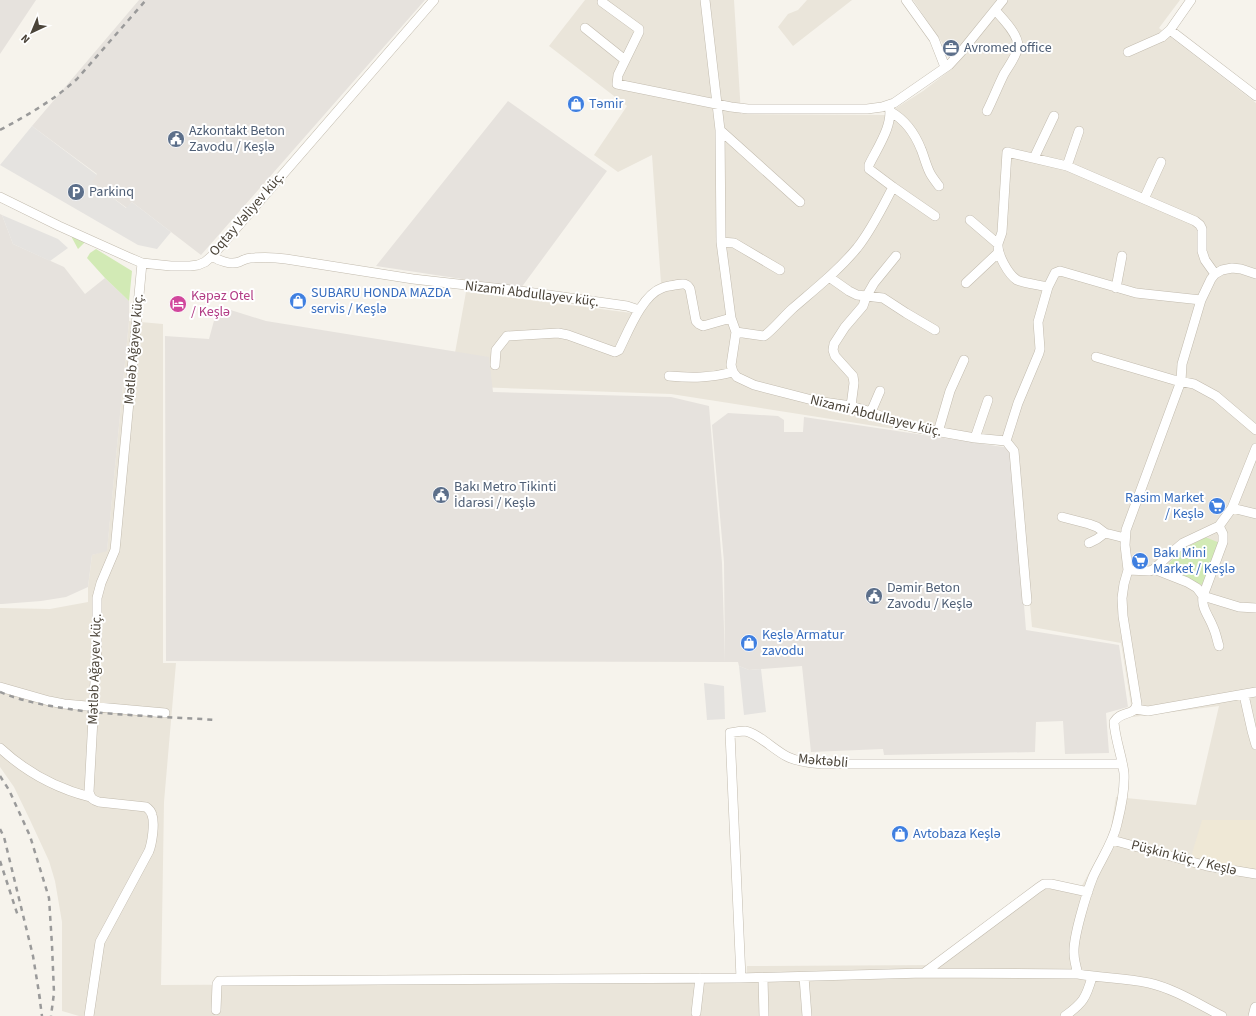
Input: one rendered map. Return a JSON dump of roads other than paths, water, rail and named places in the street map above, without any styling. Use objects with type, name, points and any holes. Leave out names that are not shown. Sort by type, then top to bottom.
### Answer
[{"type":"street","name":"Oqtay Vəliyev küç.","points":[[0,197],[128,258],[142,262],[172,266],[190,266],[205,262],[212,256],[434,0]]},
{"type":"street","points":[[669,376],[699,378],[733,372],[731,365],[736,332],[731,318],[721,242],[720,130],[705,0]]},
{"type":"street","points":[[906,0],[934,39],[945,67]]},
{"type":"street","points":[[935,216],[868,168],[890,123],[890,109],[907,94],[949,65],[1003,0]]},
{"type":"street","points":[[1128,52],[1162,37],[1170,30],[1191,0]]},
{"type":"street","points":[[602,2],[639,29],[639,32],[618,75],[617,84],[718,105],[748,109],[867,109],[882,107],[890,109],[906,124],[916,138],[930,172],[939,186]]},
{"type":"street","points":[[987,111],[1018,46],[1016,38],[1009,26],[995,10]]},
{"type":"street","points":[[584,28],[625,60]]},
{"type":"street","points":[[1170,30],[1256,96]]},
{"type":"street","points":[[1034,158],[1054,116]]},
{"type":"street","points":[[720,130],[800,202]]},
{"type":"street","points":[[1067,166],[1079,131]]},
{"type":"street","points":[[966,283],[999,248],[1002,232],[1007,152],[1067,166],[1196,221],[1202,229],[1202,251],[1205,260],[1215,274]]},
{"type":"street","points":[[1144,199],[1161,162]]},
{"type":"street","points":[[736,332],[764,336],[829,277],[857,248],[868,233],[893,187]]},
{"type":"street","points":[[970,220],[999,248],[1005,265],[1011,274],[1018,280],[1048,287]]},
{"type":"street","points":[[721,242],[734,243],[780,270]]},
{"type":"street","name":"Nizami Abdullayev küç.","points":[[212,256],[217,260],[224,262],[238,262],[245,258],[286,258],[413,279],[520,291],[627,306],[639,310]]},
{"type":"street","points":[[851,406],[854,383],[852,376],[835,356],[833,350],[834,344],[845,327],[863,306],[866,296],[874,283],[896,256]]},
{"type":"street","points":[[1116,288],[1122,256]]},
{"type":"street","name":"Mətləb Ağayev küç.","points":[[90,797],[89,792],[97,645],[97,598],[101,582],[112,559],[116,540],[142,262]]},
{"type":"street","points":[[1136,709],[1137,704],[1123,616],[1122,598],[1128,570],[1125,538],[1128,523],[1181,381],[1182,364],[1205,291],[1215,274],[1222,270],[1232,268],[1256,274]]},
{"type":"street","points":[[1027,601],[1014,451],[1006,441],[1018,403],[1039,353],[1038,322],[1048,287],[1055,273],[1060,272],[1136,293],[1201,300]]},
{"type":"street","points":[[829,277],[857,295],[883,298],[935,330]]},
{"type":"street","points":[[495,365],[496,350],[507,336],[563,334],[615,352],[619,350],[639,310],[652,295],[662,288],[684,284],[688,285],[696,321],[703,326],[731,318]]},
{"type":"street","points":[[1096,357],[1194,384],[1216,396],[1256,430]]},
{"type":"street","points":[[938,432],[950,392],[964,360]]},
{"type":"street","name":"Nizami Abdullayev küç.","points":[[733,372],[737,377],[754,385],[816,401],[851,406],[871,412],[899,424],[938,432],[1006,441]]},
{"type":"street","points":[[871,412],[880,391]]},
{"type":"street","points":[[976,438],[988,400]]},
{"type":"street","points":[[1128,570],[1150,571],[1183,543],[1219,526],[1232,508],[1256,448]]},
{"type":"street","points":[[1232,508],[1256,514]]},
{"type":"street","points":[[1062,517],[1089,524],[1097,527],[1105,533],[1125,538]]},
{"type":"street","points":[[1219,526],[1223,534],[1223,542],[1202,602],[1203,608],[1214,629],[1220,646]]},
{"type":"street","points":[[1089,543],[1097,540],[1105,533]]},
{"type":"street","points":[[1154,569],[1187,582],[1196,588],[1203,596],[1239,607],[1256,608]]},
{"type":"street","points":[[0,687],[49,702],[165,713]]},
{"type":"street","points":[[1078,974],[1074,953],[1074,941],[1093,877],[1112,840],[1117,825],[1123,789],[1124,775],[1114,722],[1116,718],[1136,709],[1148,711],[1256,692]]},
{"type":"street","points":[[1244,695],[1256,745]]},
{"type":"street","name":"Məktəbli","points":[[741,978],[730,733],[747,732],[756,735],[776,751],[790,758],[809,763],[1122,764]]},
{"type":"street","points":[[0,748],[10,758],[33,774],[53,785],[90,797],[99,802],[146,807],[150,810],[152,815],[153,822],[149,851],[100,942],[89,1016]]},
{"type":"street","name":"Püşkin küç. / Keşlə","points":[[1112,840],[1207,866],[1256,874]]},
{"type":"street","points":[[924,973],[1044,884],[1051,884],[1088,892]]},
{"type":"street","points":[[216,1010],[217,984],[219,981],[763,978],[924,973],[1078,974],[1150,983],[1182,995],[1222,1016]]},
{"type":"street","points":[[1065,1016],[1078,1006],[1084,999],[1092,976]]},
{"type":"street","points":[[804,977],[807,1016]]},
{"type":"street","points":[[696,1013],[700,978]]},
{"type":"street","points":[[763,978],[764,1016]]},
{"type":"street","points":[[1254,1016],[1256,1008]]},
{"type":"railway","points":[[0,130],[40,107],[77,79],[146,0]]},
{"type":"railway","points":[[0,692],[30,702],[83,711],[217,720]]},
{"type":"railway","points":[[0,776],[9,790],[30,836],[49,898],[54,993],[51,1016]]},
{"type":"railway","points":[[0,829],[4,837],[33,956],[40,999]]},
{"type":"railway","points":[[0,861],[18,916]]},
{"type":"railway","points":[[39,994],[42,1016]]},
{"type":"place","name":"Avromed office","points":[[951,48]]},
{"type":"place","name":"Təmir","points":[[576,104]]},
{"type":"place","name":"Azkontakt Beton Zavodu / Keşlə","points":[[176,139]]},
{"type":"place","name":"Parkinq","points":[[76,192]]},
{"type":"place","name":"SUBARU HONDA MAZDA servis / Keşlə","points":[[298,301]]},
{"type":"place","name":"Kəpəz Otel / Keşlə","points":[[178,304]]},
{"type":"place","name":"Bakı Metro Tikinti İdarəsi / Keşlə","points":[[441,495]]},
{"type":"place","name":"Rasim Market / Keşlə","points":[[1217,506]]},
{"type":"place","name":"Bakı Mini Market / Keşlə","points":[[1140,561]]},
{"type":"place","name":"Dəmir Beton Zavodu / Keşlə","points":[[874,596]]},
{"type":"place","name":"Keşlə Armatur zavodu","points":[[749,643]]},
{"type":"place","name":"Avtobaza Keşlə","points":[[900,834]]}]
